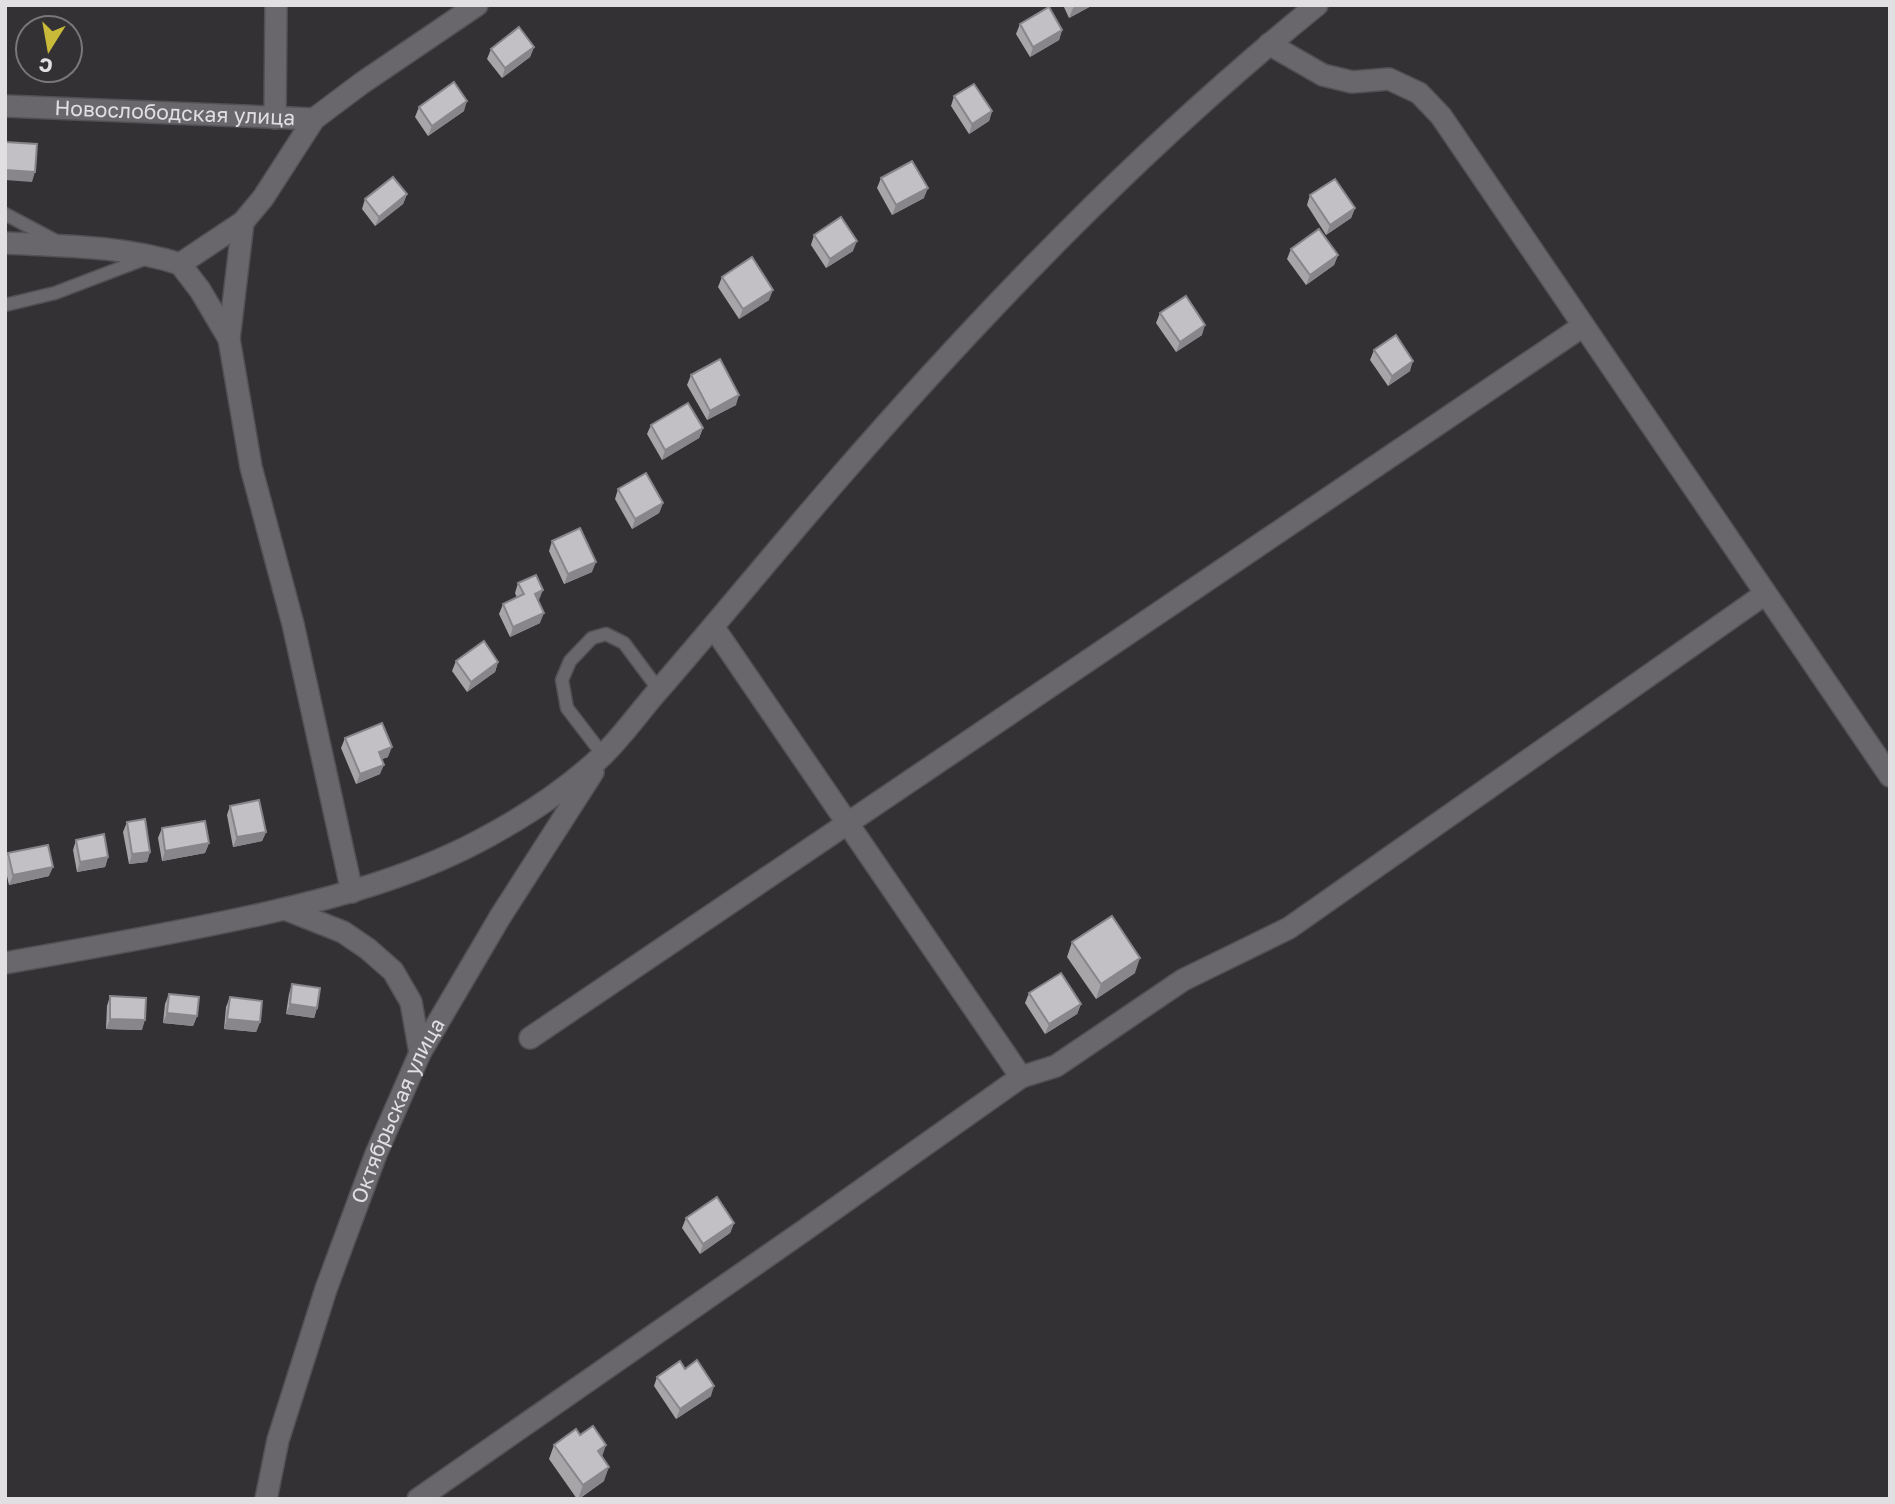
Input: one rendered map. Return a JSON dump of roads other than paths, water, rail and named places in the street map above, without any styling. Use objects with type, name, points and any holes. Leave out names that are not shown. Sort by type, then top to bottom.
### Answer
[{"type":"street","points":[[275,118],[276,5]]},
{"type":"street","name":"Новослободская улица","points":[[5,106],[314,119],[477,5]]},
{"type":"street","points":[[5,963],[211,925],[352,892],[437,862],[544,803],[603,755],[836,481],[962,339],[1123,176],[1269,44],[1317,5]]},
{"type":"street","points":[[1269,44],[1323,75],[1352,82],[1389,79],[1419,93],[1441,116],[1890,776]]},
{"type":"street","points":[[180,264],[243,222],[263,198],[314,119]]},
{"type":"street","points":[[243,222],[229,339],[251,467],[293,624],[352,892]]},
{"type":"street","points":[[5,243],[153,256],[180,264],[200,290],[229,339]]},
{"type":"street","points":[[530,1038],[1583,326]]},
{"type":"street","points":[[418,1499],[1021,1077],[1056,1066],[1183,980],[1289,928],[1765,594]]},
{"type":"street","points":[[713,628],[1021,1077]]},
{"type":"street","name":"Октябрьская улица","points":[[266,1499],[278,1440],[326,1289],[376,1154],[419,1053],[603,755]]},
{"type":"street","points":[[285,909],[343,932],[393,971],[411,1002],[419,1053]]},
{"type":"lane","points":[[5,214],[66,247]]},
{"type":"lane","points":[[5,304],[55,293],[153,256]]},
{"type":"lane","points":[[603,755],[567,708],[562,680],[569,661],[592,638],[606,634],[624,643],[659,690]]}]
